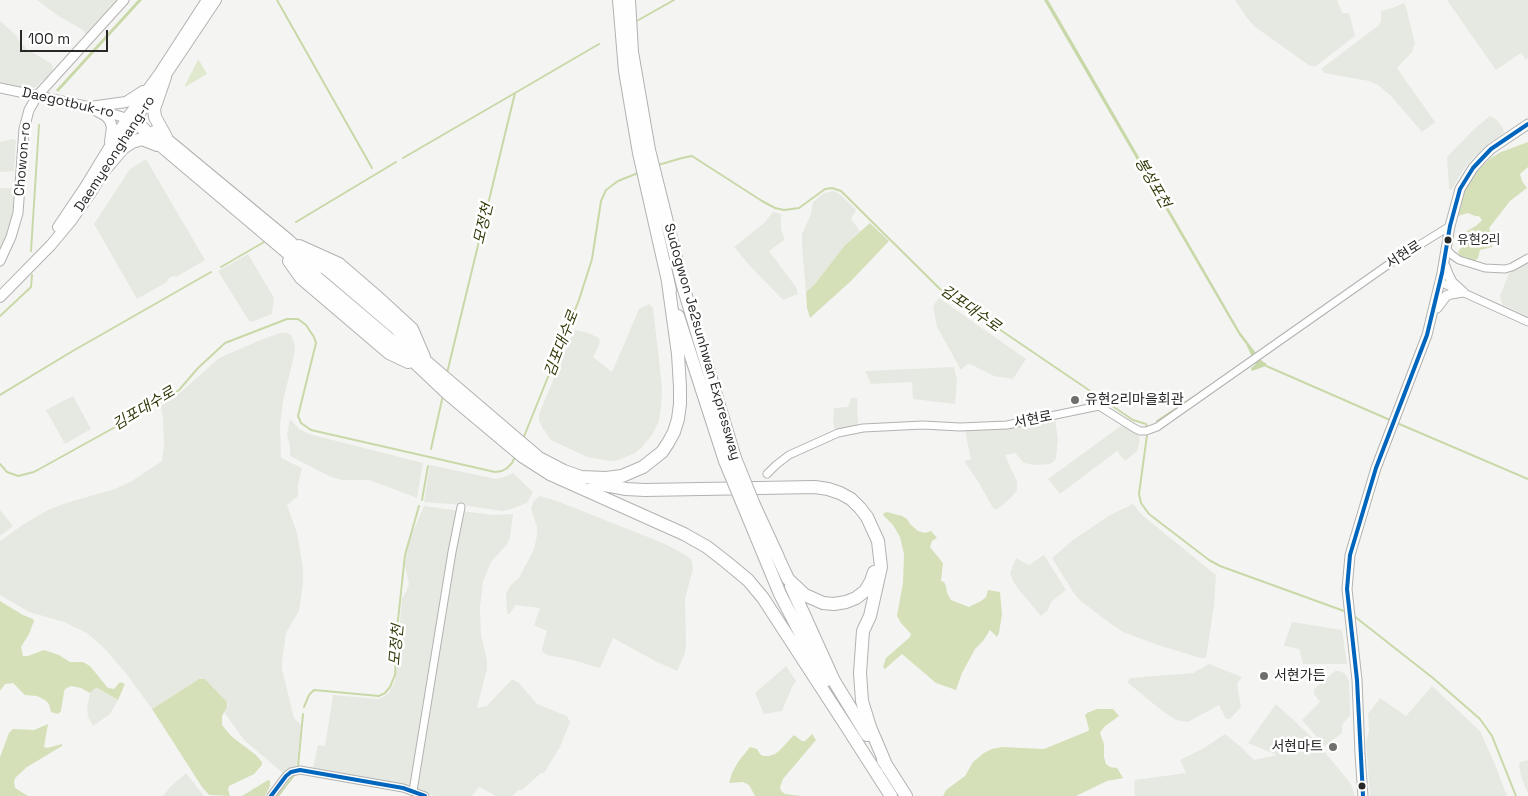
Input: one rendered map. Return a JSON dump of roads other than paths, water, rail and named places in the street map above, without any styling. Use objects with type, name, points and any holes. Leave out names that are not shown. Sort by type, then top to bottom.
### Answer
[{"type":"highway","name":"Sudogwon Je2sunhwan Expressway","points":[[619,0],[626,8],[627,44],[644,152],[668,282],[780,594],[856,741],[891,796]]},
{"type":"highway","points":[[162,75],[154,109],[155,117],[166,145]]},
{"type":"highway","points":[[131,119],[166,145],[285,245],[323,274],[424,363],[454,393],[525,452],[691,538],[713,552],[748,580],[775,614],[856,741]]},
{"type":"highway","points":[[105,169],[123,148],[132,142],[142,139],[166,145]]},
{"type":"highway","name":"Sudogwon Je2sunhwan Expressway","points":[[650,178],[683,286],[730,459]]},
{"type":"highway","points":[[285,245],[339,264],[375,295],[412,329],[430,377],[454,393]]},
{"type":"highway","points":[[285,245],[301,278],[389,353],[424,363]]},
{"type":"highway","points":[[576,480],[622,476],[630,473],[655,458],[668,443],[674,432],[680,404],[680,387],[678,354],[668,282]]},
{"type":"highway","points":[[576,480],[632,496],[804,490],[818,492],[842,502],[859,518],[872,541],[875,570],[865,591],[856,598],[846,602],[823,603],[805,595],[788,579],[775,551]]},
{"type":"highway","points":[[576,480],[626,490],[815,487],[840,493],[860,508],[867,517],[878,541],[881,561],[870,616],[863,631],[860,673],[862,701],[870,727],[888,767]]},
{"type":"highway","name":"Sudogwon Je2sunhwan Expressway","points":[[749,506],[775,551],[834,681],[906,796]]},
{"type":"main road","name":"Daemyeonghang-ro","points":[[162,75],[207,0]]},
{"type":"main road","name":"Daemyeonghang-ro","points":[[0,288],[62,222],[109,147],[216,0]]},
{"type":"main road","points":[[90,107],[126,102],[144,91],[162,75]]},
{"type":"main road","points":[[90,107],[106,116],[110,121],[112,127],[109,147]]},
{"type":"main road","name":"Daemyeonghang-ro","points":[[0,297],[51,245],[71,221],[105,169],[131,119]]},
{"type":"street","name":"Chowon-ro","points":[[0,261],[11,237],[18,213],[24,130],[29,110],[37,96],[124,0]]},
{"type":"street","name":"Daegotbuk-ro","points":[[0,88],[90,107],[131,119]]},
{"type":"street","points":[[1364,796],[1357,680],[1348,602],[1348,570],[1353,542],[1376,468],[1421,355],[1433,315],[1450,226],[1460,190],[1473,168],[1491,149],[1528,124]]},
{"type":"street","name":"서현로","points":[[767,474],[789,455],[838,433],[863,428],[923,425],[960,427],[1007,425],[1099,406],[1134,428],[1146,431],[1156,427],[1392,262],[1450,226]]},
{"type":"street","points":[[1446,249],[1459,260],[1485,268],[1505,269],[1528,258]]},
{"type":"street","points":[[1444,261],[1452,282],[1463,292]]},
{"type":"street","points":[[1440,282],[1528,322]]},
{"type":"street","points":[[1433,315],[1446,296],[1463,292]]},
{"type":"street","points":[[413,791],[452,552],[462,507]]},
{"type":"street","points":[[271,796],[286,776],[291,772],[300,770],[413,791],[426,796]]},
{"type":"water","points":[[138,0],[142,0],[58,92],[56,90]]},
{"type":"water","name":"봉성포천","points":[[1044,0],[1048,0],[1240,332],[1262,361],[1267,364],[1263,367],[1252,371],[1251,368],[1256,362],[1246,344]]},
{"type":"waterway","points":[[277,0],[372,168]]},
{"type":"waterway","name":"모정천","points":[[635,22],[674,0]]},
{"type":"waterway","name":"모정천","points":[[447,373],[515,93],[599,44]]},
{"type":"waterway","points":[[403,158],[515,93]]},
{"type":"waterway","name":"김포대수로","points":[[31,251],[39,125]]},
{"type":"waterway","name":"김포대수로","points":[[658,165],[692,156],[762,201],[775,208],[784,210],[799,208],[825,189],[832,188],[841,191],[940,289],[1133,420],[1146,424],[1147,427]]},
{"type":"waterway","points":[[296,222],[396,162]]},
{"type":"waterway","name":"김포대수로","points":[[523,439],[579,300],[592,259],[601,201],[606,190],[618,181],[638,173]]},
{"type":"waterway","points":[[221,267],[264,242]]},
{"type":"waterway","points":[[0,395],[211,272]]},
{"type":"waterway","name":"김포대수로","points":[[0,316],[31,287],[32,275]]},
{"type":"waterway","name":"김포대수로","points":[[0,464],[7,472],[18,476],[34,472],[179,390],[198,368],[225,343],[287,319],[298,319],[306,325],[316,343],[298,416],[301,423],[311,430],[495,472],[507,468],[515,457]]},
{"type":"waterway","points":[[1264,365],[1390,420]]},
{"type":"waterway","name":"김포대수로","points":[[1157,421],[1213,384]]},
{"type":"waterway","name":"모정천","points":[[431,449],[443,395]]},
{"type":"waterway","points":[[1397,423],[1528,479]]},
{"type":"waterway","points":[[1147,435],[1139,494],[1141,503],[1149,514],[1209,560],[1220,566],[1344,611]]},
{"type":"waterway","name":"모정천","points":[[422,500],[428,466]]},
{"type":"waterway","name":"모정천","points":[[304,707],[309,695],[314,690],[379,696],[390,687],[395,675],[398,620],[405,555],[419,506]]},
{"type":"waterway","points":[[1354,616],[1433,678],[1480,719],[1492,736],[1516,796]]},
{"type":"waterway","name":"모정천","points":[[298,766],[303,714]]},
{"type":"waterway","name":"모정천","points":[[278,796],[295,774]]},
{"type":"place","name":"유현2리","points":[[1448,240]]},
{"type":"place","name":"유현2리마을회관","points":[[1075,400]]},
{"type":"place","name":"서현가든","points":[[1264,676]]},
{"type":"place","name":"서현마트","points":[[1333,747]]}]
